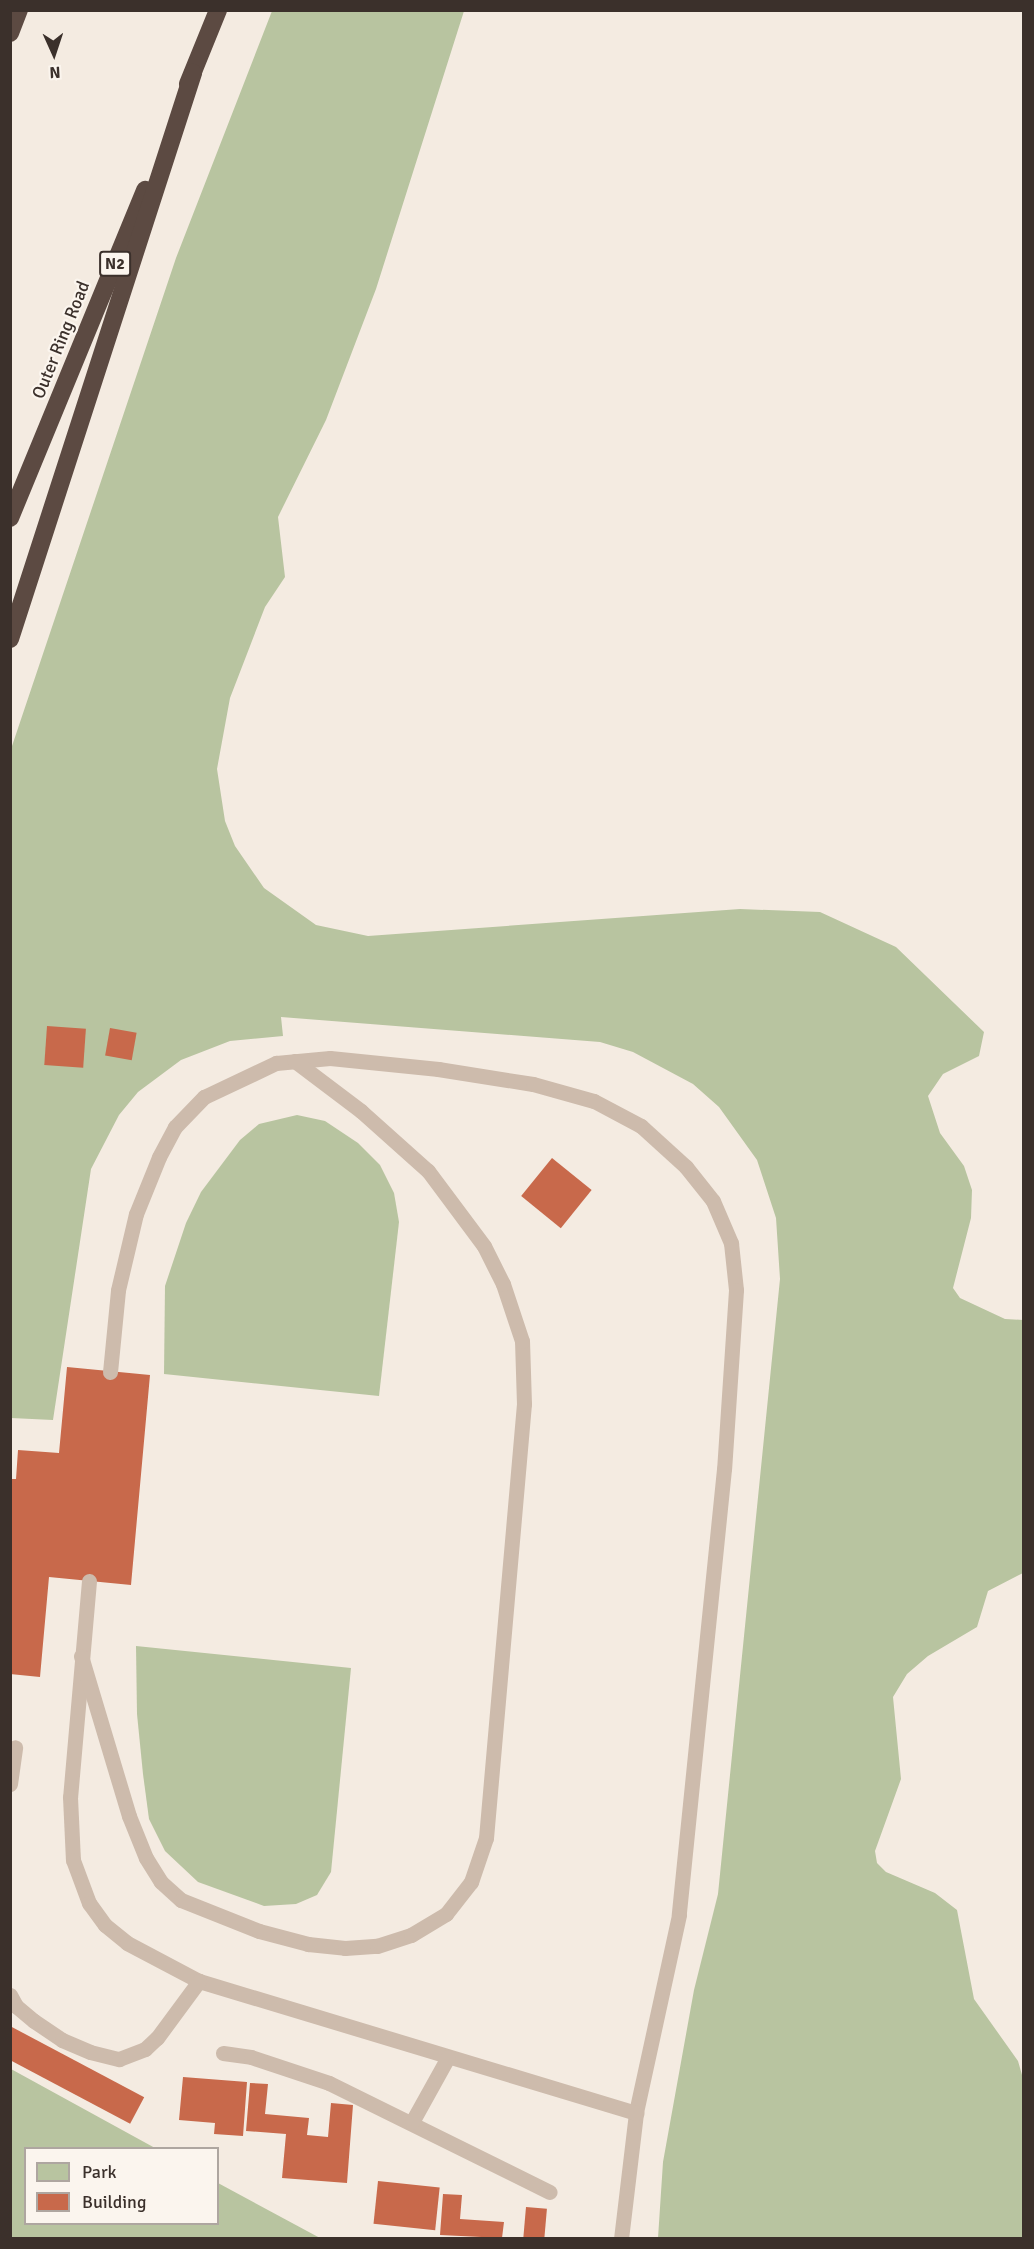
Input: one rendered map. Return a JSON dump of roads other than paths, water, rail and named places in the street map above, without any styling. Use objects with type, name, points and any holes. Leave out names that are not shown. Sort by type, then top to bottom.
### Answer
[{"type":"highway","points":[[10,33],[19,10]]},
{"type":"highway","name":"Outer Ring Road","points":[[10,518],[218,10]]},
{"type":"highway","points":[[10,639],[193,73]]},
{"type":"lane","points":[[110,1372],[118,1290],[136,1214],[175,1126],[204,1097],[276,1063],[330,1058],[438,1069],[533,1084],[594,1101],[641,1126],[686,1167],[713,1201],[731,1243],[736,1290],[724,1469],[679,1915],[636,2113],[621,2238]]},
{"type":"lane","points":[[81,1656],[129,1816],[146,1858],[161,1882],[181,1900],[260,1931],[308,1944],[345,1948],[377,1946],[411,1935],[446,1914],[471,1882],[486,1838],[524,1404],[522,1341],[503,1284],[484,1246],[434,1178],[402,1145],[295,1061]]},
{"type":"lane","points":[[89,1581],[70,1797],[73,1860],[89,1903],[105,1925],[127,1944],[199,1981],[636,2113]]},
{"type":"lane","points":[[10,1784],[15,1747]]},
{"type":"lane","points":[[10,1995],[16,2006],[62,2040],[90,2052],[120,2059],[139,2052],[157,2038],[199,1981]]},
{"type":"lane","points":[[223,2052],[295,2070],[412,2122],[550,2192]]},
{"type":"lane","points":[[412,2122],[448,2057]]}]
